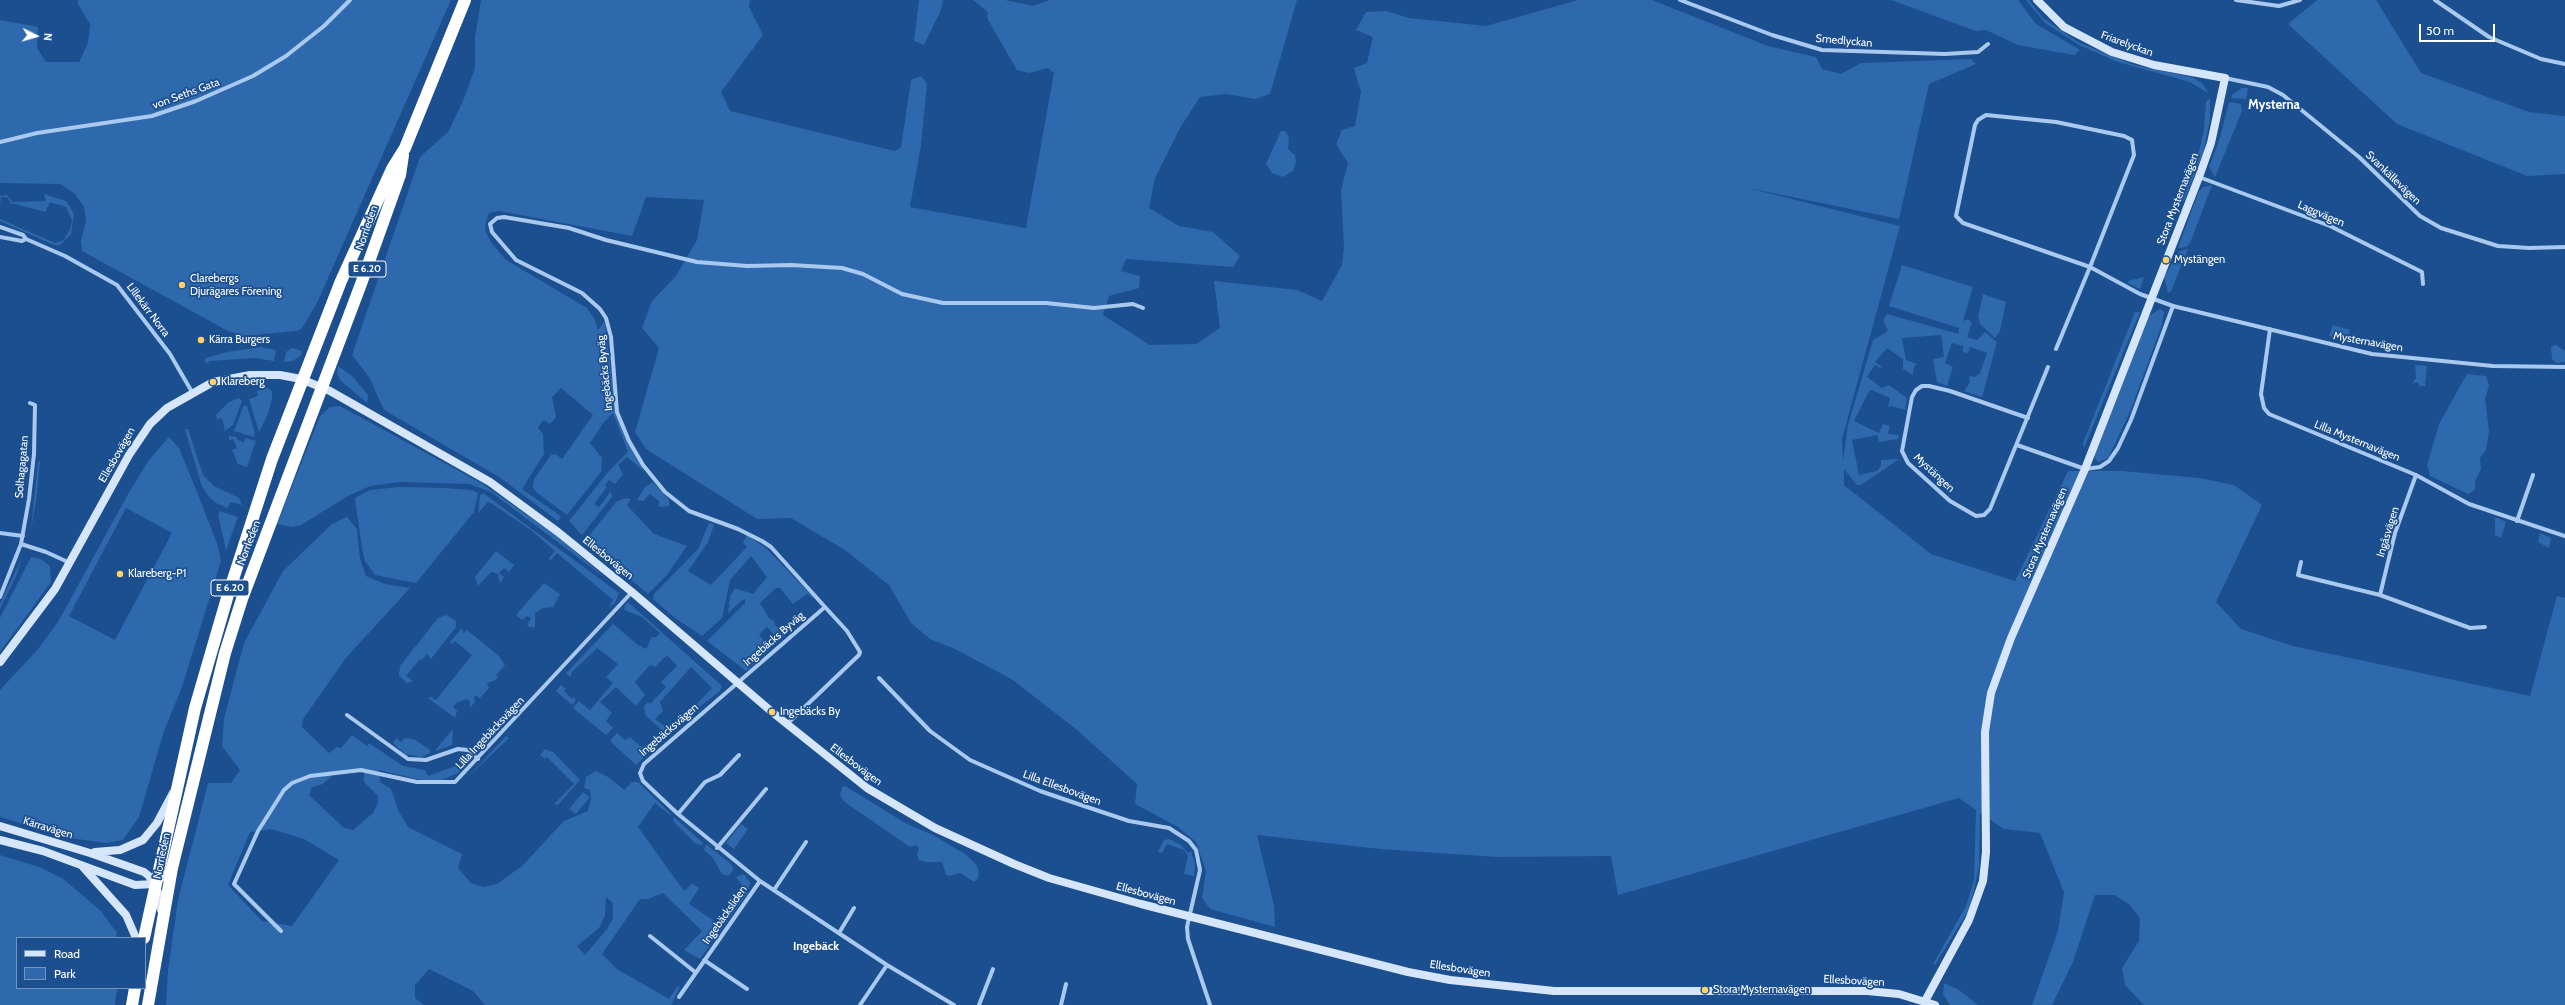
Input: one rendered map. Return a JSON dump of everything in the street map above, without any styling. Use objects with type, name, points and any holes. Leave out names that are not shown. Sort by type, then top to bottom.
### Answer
[{"type":"highway","name":"Norrleden","points":[[144,937],[154,884],[176,786],[226,598],[301,379],[362,233],[392,169],[405,148],[465,0]]},
{"type":"highway","name":"Norrleden","points":[[148,1005],[172,868],[225,653],[242,599],[362,284],[400,175],[405,148]]},
{"type":"highway","points":[[132,1005],[135,989]]},
{"type":"main road","name":"Friarelyckan","points":[[2037,0],[2064,28],[2112,52],[2154,65],[2225,78]]},
{"type":"main road","name":"Stora Mysternavägen","points":[[1925,1001],[1969,920],[1983,881],[1986,846],[1985,732],[1991,693],[2011,638],[2084,469],[2199,176],[2211,143],[2225,78]]},
{"type":"main road","name":"Ellesbovägen","points":[[0,662],[41,610],[71,563],[140,436],[167,408],[192,392],[213,382],[237,376],[270,374],[301,379],[322,387],[490,482],[558,532],[632,592],[739,682],[786,724],[867,788],[935,828],[1049,878],[1190,917],[1412,973],[1484,985],[1554,991],[1867,991],[1899,994],[1935,1005]]},
{"type":"main road","name":"Kärravägen","points":[[90,853],[120,850],[143,840],[157,823],[176,786]]},
{"type":"main road","name":"Kärravägen","points":[[0,826],[90,853],[144,872],[154,884],[160,900],[162,925]]},
{"type":"main road","points":[[0,840],[82,864],[130,884],[154,884],[161,881],[172,868]]},
{"type":"main road","points":[[82,864],[120,906],[136,937]]},
{"type":"street","name":"von Seths Gata","points":[[0,142],[37,133],[152,116],[196,101],[253,76],[286,56],[324,26],[350,0]]},
{"type":"street","name":"Smedlyckan","points":[[1680,0],[1772,36],[1822,50],[1945,54],[1978,52],[1988,44]]},
{"type":"street","points":[[2236,0],[2279,6],[2300,0]]},
{"type":"street","points":[[2435,0],[2489,37],[2541,59],[2565,64]]},
{"type":"street","name":"Svankällevägen","points":[[2225,78],[2268,87],[2283,95],[2359,157],[2420,216],[2441,228],[2498,246],[2548,248],[2565,247]]},
{"type":"street","points":[[2056,349],[2090,267],[2134,155],[2134,142],[2124,136],[2056,122],[1990,115],[1981,118],[1975,125],[1956,212],[1958,220],[2090,267],[2152,298]]},
{"type":"street","name":"Laggvägen","points":[[2199,176],[2330,226],[2422,272],[2423,284]]},
{"type":"street","name":"Ingebäcks Byväg","points":[[739,682],[825,607],[767,544],[738,529],[689,511],[665,492],[640,459],[629,441],[617,412],[611,337],[607,322],[600,309],[582,293],[516,260],[492,232],[490,224],[497,218],[504,217],[569,228],[697,262],[747,266],[791,265],[842,268],[863,274],[902,294],[943,303],[1046,303],[1094,308],[1133,304],[1143,308]]},
{"type":"street","name":"Lillekärr Norra","points":[[0,227],[23,235],[26,239],[65,256],[117,285],[170,354],[192,392]]},
{"type":"street","name":"Lillekärr Norra","points":[[0,237],[22,241],[26,239]]},
{"type":"street","name":"Mysternavägen","points":[[2152,298],[2173,306],[2372,354],[2493,366],[2565,367]]},
{"type":"street","points":[[2017,445],[2084,469],[2106,464],[2118,448],[2135,409],[2173,306]]},
{"type":"street","name":"Lilla Mysternavägen","points":[[2270,329],[2261,394],[2263,404],[2269,414],[2416,474],[2469,504],[2565,536]]},
{"type":"street","name":"Mystängen","points":[[2028,418],[1935,387],[1922,386],[1916,390],[1912,397],[1902,449],[1908,463],[1950,501],[1972,514],[1982,516],[1990,509],[2017,445],[2028,418],[2048,367]]},
{"type":"street","name":"Solhagagatan","points":[[0,597],[23,536],[34,454],[35,405],[30,403]]},
{"type":"street","name":"Ingåsvägen","points":[[2380,595],[2395,533],[2416,474]]},
{"type":"street","points":[[2518,521],[2533,475]]},
{"type":"street","points":[[0,533],[23,536]]},
{"type":"street","points":[[21,544],[46,552],[71,563]]},
{"type":"street","points":[[2301,562],[2298,575],[2380,595],[2470,628],[2485,627]]},
{"type":"street","name":"Lilla Ingebäcksvägen","points":[[281,931],[234,884],[271,807],[292,783],[310,776],[361,770],[410,782],[448,783],[458,779],[632,592]]},
{"type":"street","points":[[786,724],[859,655],[860,652],[847,631],[825,607]]},
{"type":"street","name":"Lilla Ellesbovägen","points":[[879,678],[930,731],[970,760],[1035,789],[1129,821],[1169,828],[1181,834],[1196,850],[1200,870],[1187,928],[1188,939],[1210,1005]]},
{"type":"street","name":"Ingebäcksvägen","points":[[739,682],[669,741],[641,768],[643,781],[717,848],[760,881],[887,965],[954,1005]]},
{"type":"street","points":[[347,715],[408,758],[426,760],[458,749],[468,750],[478,759]]},
{"type":"street","points":[[678,814],[705,782],[720,775],[739,755]]},
{"type":"street","points":[[717,848],[766,789]]},
{"type":"street","points":[[774,890],[806,842]]},
{"type":"street","name":"Ingebäcksliden","points":[[679,998],[695,972],[760,881]]},
{"type":"street","points":[[839,933],[854,908]]},
{"type":"street","points":[[650,936],[695,972]]},
{"type":"street","name":"Ingebäcksliden","points":[[704,960],[747,989]]},
{"type":"street","points":[[860,1005],[887,965]]},
{"type":"street","points":[[979,1005],[993,970]]},
{"type":"street","points":[[1061,1005],[1066,984]]},
{"type":"green space","points":[[78,0],[451,0],[317,303],[302,328],[297,331],[243,336],[228,331],[82,251],[81,241],[86,221],[84,207],[75,194],[60,184],[0,183],[0,20],[38,27],[37,48],[46,62],[79,62],[88,43],[90,24],[78,4]]},
{"type":"green space","points":[[481,0],[750,0],[749,7],[763,35],[721,92],[730,111],[895,151],[901,147],[911,80],[921,76],[927,83],[921,145],[910,207],[1026,228],[1054,73],[1048,68],[1029,73],[1017,70],[987,18],[988,12],[973,0],[1005,0],[1033,6],[1050,0],[1297,0],[1270,94],[1255,99],[1226,94],[1200,97],[1180,128],[1155,178],[1149,208],[1179,226],[1213,232],[1240,256],[1233,267],[1126,259],[1121,271],[1140,276],[1139,288],[1109,296],[1103,315],[1150,345],[1196,344],[1220,328],[1214,281],[1297,290],[1322,301],[1342,265],[1344,248],[1341,190],[1348,163],[1336,144],[1342,130],[1355,126],[1361,92],[1354,68],[1367,63],[1373,37],[1356,30],[1366,12],[1386,11],[1409,18],[1486,26],[1578,0],[1652,0],[1768,46],[1816,57],[1822,69],[1841,74],[1861,63],[1971,59],[1976,64],[1929,84],[1899,219],[1748,188],[1900,226],[1842,439],[1843,461],[1848,425],[1873,340],[1888,331],[1883,320],[1887,314],[1959,334],[1959,328],[1889,306],[1902,265],[1973,287],[1963,321],[1968,319],[1972,323],[1967,337],[1977,340],[1985,332],[1997,342],[1982,397],[1964,391],[1970,382],[1969,376],[1975,377],[1980,373],[1987,353],[1970,347],[1968,353],[1963,352],[1963,346],[1952,343],[1945,363],[1953,367],[1947,386],[1937,382],[1933,359],[1944,357],[1941,335],[1902,338],[1906,360],[1917,364],[1914,367],[1913,375],[1903,369],[1903,359],[1887,348],[1875,362],[1882,367],[1880,368],[1875,365],[1867,377],[1882,388],[1889,385],[1907,398],[1905,410],[1892,406],[1888,407],[1890,398],[1871,390],[1854,421],[1879,433],[1883,424],[1890,426],[1888,434],[1899,435],[1898,439],[1879,442],[1877,435],[1852,440],[1859,475],[1877,471],[1881,466],[1881,460],[1899,459],[1861,485],[1857,485],[1844,469],[1844,485],[1931,554],[2015,581],[2068,471],[2122,471],[2199,478],[2234,485],[2262,505],[2216,602],[2241,629],[2293,646],[2530,696],[2557,596],[2565,598],[2565,1005],[2144,1005],[2125,985],[2122,968],[2139,941],[2140,918],[2129,904],[2114,895],[2095,895],[2073,962],[2052,1005],[2032,1005],[2058,931],[2064,892],[2040,833],[2004,829],[1980,813],[1979,866],[1974,891],[1967,913],[1935,965],[1933,964],[1966,906],[1974,880],[1976,810],[1959,798],[1618,895],[1611,856],[1497,857],[1380,849],[1257,835],[1274,906],[1275,927],[1210,909],[1202,898],[1206,871],[1196,842],[1178,827],[1135,804],[1137,784],[1077,730],[1013,680],[955,649],[930,639],[911,623],[889,585],[845,550],[791,518],[757,519],[646,449],[635,432],[659,348],[642,328],[652,301],[676,276],[697,240],[704,200],[646,197],[632,236],[499,211],[489,213],[486,221],[485,230],[491,242],[506,260],[587,308],[595,320],[598,330],[604,322],[605,324],[616,412],[627,441],[644,471],[627,457],[618,465],[623,474],[615,484],[609,480],[605,485],[607,487],[594,504],[599,507],[611,491],[612,497],[582,535],[569,521],[608,472],[628,452],[613,413],[602,424],[598,420],[602,425],[590,443],[602,458],[601,472],[567,515],[536,492],[533,488],[534,479],[551,455],[555,454],[562,459],[593,415],[561,388],[552,397],[556,417],[550,424],[543,420],[538,428],[543,434],[544,454],[522,489],[558,514],[561,517],[558,521],[499,477],[384,410],[369,377],[352,355],[420,157],[448,132],[463,101],[475,68],[475,37]]},
{"type":"green space","points":[[919,0],[943,0],[941,10],[924,45],[914,41]]},
{"type":"green space","points":[[1891,0],[2018,0],[2036,24],[2080,50],[2074,55],[2018,45],[1986,30],[1976,31]]},
{"type":"green space","points":[[2026,0],[2029,0],[2043,18],[2078,42],[2134,65],[2192,77],[2203,84],[2208,93],[2190,82],[2118,62],[2079,45],[2045,23]]},
{"type":"green space","points":[[2317,0],[2376,0],[2421,73],[2529,112],[2565,116],[2565,174],[2527,176],[2397,124],[2288,24]]},
{"type":"green space","points":[[2242,88],[2248,88],[2246,99],[2231,98],[2233,94]]},
{"type":"green space","points":[[2210,98],[2210,119],[2203,153],[2185,199],[2176,210],[2200,148],[2204,129],[2206,102]]},
{"type":"green space","points":[[2229,102],[2241,104],[2242,111],[2215,177],[2209,167],[2220,138]]},
{"type":"green space","points":[[1281,131],[1285,131],[1289,137],[1288,149],[1295,155],[1296,162],[1293,171],[1283,177],[1272,173],[1266,164]]},
{"type":"green space","points":[[2212,185],[2190,243],[2186,247],[2178,248],[2199,191],[2204,187]]},
{"type":"green space","points":[[44,194],[66,201],[74,214],[71,234],[60,245],[54,245],[0,221],[0,219],[55,243],[64,240],[70,229],[72,220],[66,207],[50,202],[45,212],[11,203],[7,197],[1,197],[0,205],[0,196],[7,195],[12,202],[46,201]]},
{"type":"green space","points":[[2188,249],[2171,291],[2168,293],[2164,277],[2180,251]]},
{"type":"green space","points":[[2144,277],[2140,289],[2128,283],[2128,281]]},
{"type":"green space","points":[[1983,294],[2006,302],[2000,331],[1995,338],[1980,324],[1978,316]]},
{"type":"green space","points":[[2160,309],[2164,312],[2162,324],[2130,412],[2108,458],[2099,462],[2095,459],[2095,452],[2149,316]]},
{"type":"green space","points":[[2135,312],[2140,312],[2084,448],[2083,443]]},
{"type":"green space","points":[[2333,325],[2350,330],[2349,334],[2342,334],[2340,339],[2329,336]]},
{"type":"green space","points":[[2556,345],[2565,351],[2565,362],[2556,363],[2552,359],[2551,347]]},
{"type":"green space","points":[[261,347],[276,350],[274,361],[254,358],[209,361],[208,364],[204,361],[206,358],[227,352]]},
{"type":"green space","points":[[292,348],[302,351],[301,355],[293,361],[284,362],[286,352]]},
{"type":"green space","points":[[2415,365],[2427,366],[2425,386],[2420,386],[2417,382],[2412,384],[2416,378]]},
{"type":"green space","points":[[338,366],[352,376],[368,395],[367,403],[340,380],[337,372]]},
{"type":"green space","points":[[2467,374],[2486,376],[2489,386],[2485,399],[2489,431],[2486,450],[2480,458],[2481,469],[2475,482],[2475,490],[2468,494],[2430,476],[2427,465],[2439,424]]},
{"type":"green space","points":[[267,388],[272,391],[272,399],[268,414],[259,432],[249,399],[258,396],[257,391]]},
{"type":"green space","points":[[239,398],[242,401],[233,425],[225,431],[222,418],[217,419],[216,415],[229,402]]},
{"type":"green space","points":[[244,405],[247,406],[255,433],[254,437],[234,431]]},
{"type":"green space","points":[[340,406],[481,483],[556,535],[608,580],[491,492],[469,484],[401,482],[370,486],[348,496],[301,525],[291,527],[277,524],[320,416],[330,407]]},
{"type":"green space","points":[[185,429],[188,429],[203,475],[214,486],[239,498],[242,505],[231,502],[227,508],[216,503],[208,496],[201,484]]},
{"type":"green space","points":[[229,436],[237,437],[237,440],[244,442],[245,438],[256,441],[247,467],[238,464],[232,450],[237,448],[233,439],[229,440]]},
{"type":"green space","points":[[169,437],[179,448],[218,546],[221,561],[182,687],[164,731],[139,817],[123,840],[106,843],[70,838],[0,817],[0,690],[38,649],[58,622],[128,494],[149,460]],"holes":[[[126,508],[172,533],[115,640],[69,616]]]},
{"type":"green space","points":[[40,460],[36,502],[31,529],[38,462]]},
{"type":"green space","points":[[653,482],[669,500],[669,506],[661,507],[658,505],[660,502],[650,494],[643,501],[637,500],[645,487]]},
{"type":"green space","points":[[399,487],[445,488],[471,490],[478,493],[474,512],[416,583],[375,575],[365,561],[362,549],[355,498],[370,490]]},
{"type":"green space","points":[[483,493],[619,593],[615,603],[608,607],[613,600],[557,553],[550,561],[549,558],[555,551],[532,531],[491,503],[488,502],[478,513],[480,495]]},
{"type":"green space","points":[[625,498],[631,499],[627,505],[654,534],[687,546],[667,575],[648,594],[585,541],[616,502]]},
{"type":"green space","points":[[220,511],[238,517],[226,550],[218,514]]},
{"type":"green space","points":[[347,517],[357,529],[360,559],[366,576],[385,584],[410,588],[346,658],[303,719],[302,727],[329,753],[337,747],[341,748],[352,735],[367,746],[369,743],[403,766],[425,770],[428,776],[466,762],[463,753],[469,756],[469,762],[458,773],[441,780],[426,781],[379,770],[380,782],[391,789],[399,812],[408,827],[462,854],[458,868],[471,883],[483,887],[497,884],[522,866],[564,821],[588,811],[591,798],[590,790],[584,788],[586,777],[596,771],[610,778],[624,790],[632,782],[638,782],[670,813],[670,815],[655,803],[638,827],[684,891],[692,884],[699,888],[689,904],[717,923],[742,885],[736,877],[744,874],[750,883],[747,894],[700,959],[684,950],[702,931],[663,893],[648,899],[640,899],[602,954],[617,969],[669,999],[678,986],[680,987],[671,1005],[485,1005],[473,991],[429,969],[415,985],[415,998],[424,1005],[166,1005],[168,971],[178,900],[208,783],[231,783],[240,770],[222,746],[224,719],[244,643],[283,571],[332,524]],"holes":[[[364,770],[364,782],[378,796],[378,803],[373,813],[353,830],[344,828],[309,795],[312,787],[323,784],[335,773]],[[271,829],[304,839],[339,860],[292,926],[262,921],[228,885],[250,832]],[[606,897],[613,903],[613,918],[607,929],[585,955],[577,946],[599,928],[605,916]]]},
{"type":"green space","points":[[2495,517],[2506,522],[2501,538],[2495,535]]},
{"type":"green space","points":[[709,523],[714,525],[708,542],[688,571],[711,585],[747,547],[743,543],[747,535],[767,549],[815,599],[807,594],[793,604],[780,588],[776,588],[760,603],[769,618],[775,622],[774,624],[786,635],[779,640],[767,627],[759,635],[771,648],[746,671],[707,641],[745,603],[745,599],[742,600],[728,613],[730,596],[735,588],[753,594],[767,577],[751,556],[730,580],[722,618],[702,636],[675,618],[653,599],[654,594],[698,549]]},
{"type":"green space","points":[[2540,533],[2551,538],[2549,548],[2538,542]]},
{"type":"green space","points":[[496,551],[514,565],[509,572],[504,568],[499,573],[504,577],[500,583],[498,574],[491,572],[478,586],[475,577]]},
{"type":"green space","points":[[31,557],[41,559],[50,566],[51,582],[0,652],[0,618]]},
{"type":"green space","points":[[21,560],[17,574],[0,609],[0,604]]},
{"type":"green space","points":[[544,583],[560,594],[553,607],[543,608],[535,613],[535,627],[530,627],[527,625],[531,618],[527,616],[522,620],[516,615]]},
{"type":"green space","points":[[628,602],[722,686],[720,691],[693,712],[691,710],[712,688],[691,667],[660,702],[663,711],[655,719],[670,730],[686,717],[689,717],[670,733],[665,733],[645,715],[644,706],[648,702],[650,704],[666,687],[661,682],[677,666],[667,655],[655,667],[651,665],[649,666],[635,682],[645,695],[636,706],[616,687],[600,702],[612,713],[606,721],[613,728],[606,735],[573,708],[579,701],[590,710],[613,683],[606,677],[618,664],[597,648],[572,672],[570,677],[566,673],[613,624],[638,645],[646,649],[652,637],[656,637],[660,633],[642,617],[624,610],[625,605]]},
{"type":"green space","points":[[446,615],[456,621],[456,627],[431,659],[427,654],[422,660],[420,659],[406,676],[413,681],[407,683],[399,676],[400,666],[438,618]]},
{"type":"green space","points":[[461,629],[463,629],[463,634],[467,630],[498,655],[505,665],[496,675],[498,677],[496,680],[487,683],[489,688],[480,698],[474,695],[475,702],[470,708],[470,701],[466,699],[456,703],[453,707],[457,711],[455,718],[428,698],[431,697],[436,700],[472,655],[455,641],[452,644],[450,642]]},
{"type":"green space","points":[[561,685],[566,689],[564,691],[572,699],[574,697],[576,700],[572,705],[556,691]]},
{"type":"green space","points":[[453,729],[452,745],[436,751],[436,749]]},
{"type":"green space","points":[[617,733],[625,740],[630,737],[640,746],[651,750],[636,765],[610,741]]},
{"type":"green space","points":[[506,736],[509,738],[469,776]]},
{"type":"green space","points":[[396,738],[401,742],[405,738],[414,739],[430,750],[430,753],[421,757],[405,754],[393,743]]},
{"type":"green space","points":[[545,749],[553,752],[580,780],[558,805],[554,804],[574,784],[547,757],[545,759],[540,755]]},
{"type":"green space","points":[[845,786],[907,824],[933,835],[965,854],[976,864],[979,871],[978,878],[974,882],[960,873],[950,876],[946,875],[942,862],[926,862],[919,860],[917,855],[919,848],[916,845],[910,847],[846,803],[840,796],[842,787]]},
{"type":"green space","points":[[583,792],[590,797],[576,814],[569,809]]},
{"type":"green space","points":[[674,817],[703,843],[702,845],[696,844],[673,821]]},
{"type":"green space","points":[[741,824],[748,829],[734,849],[726,843]]},
{"type":"green space","points":[[1169,839],[1181,845],[1188,853],[1191,851],[1195,864],[1194,876],[1184,874],[1188,856],[1184,850],[1167,844],[1162,853],[1158,852],[1164,840]]},
{"type":"green space","points":[[706,844],[732,865],[733,870],[729,876],[722,874],[713,858],[704,850]]},
{"type":"green space","points":[[0,855],[39,867],[62,878],[101,911],[117,933],[116,937],[16,937],[16,989],[117,989],[115,1005],[0,1005]]},
{"type":"green space","points":[[1944,983],[1959,990],[1978,1005],[1950,1005],[1943,994]]},
{"type":"place","name":"Mystängen","points":[[2166,260]]},
{"type":"place","name":"Clarebergs Djurägares Förening","points":[[182,285]]},
{"type":"place","name":"Kärra Burgers","points":[[201,340]]},
{"type":"place","name":"Klareberg","points":[[213,382]]},
{"type":"place","name":"Klareberg-P1","points":[[120,574]]},
{"type":"place","name":"Ingebäcks By","points":[[772,712]]},
{"type":"place","name":"Stora Mysternavägen","points":[[1705,990]]},
{"type":"district","name":"Mysterna","points":[[2274,105]]},
{"type":"district","name":"Ingebäck","points":[[816,946]]}]
